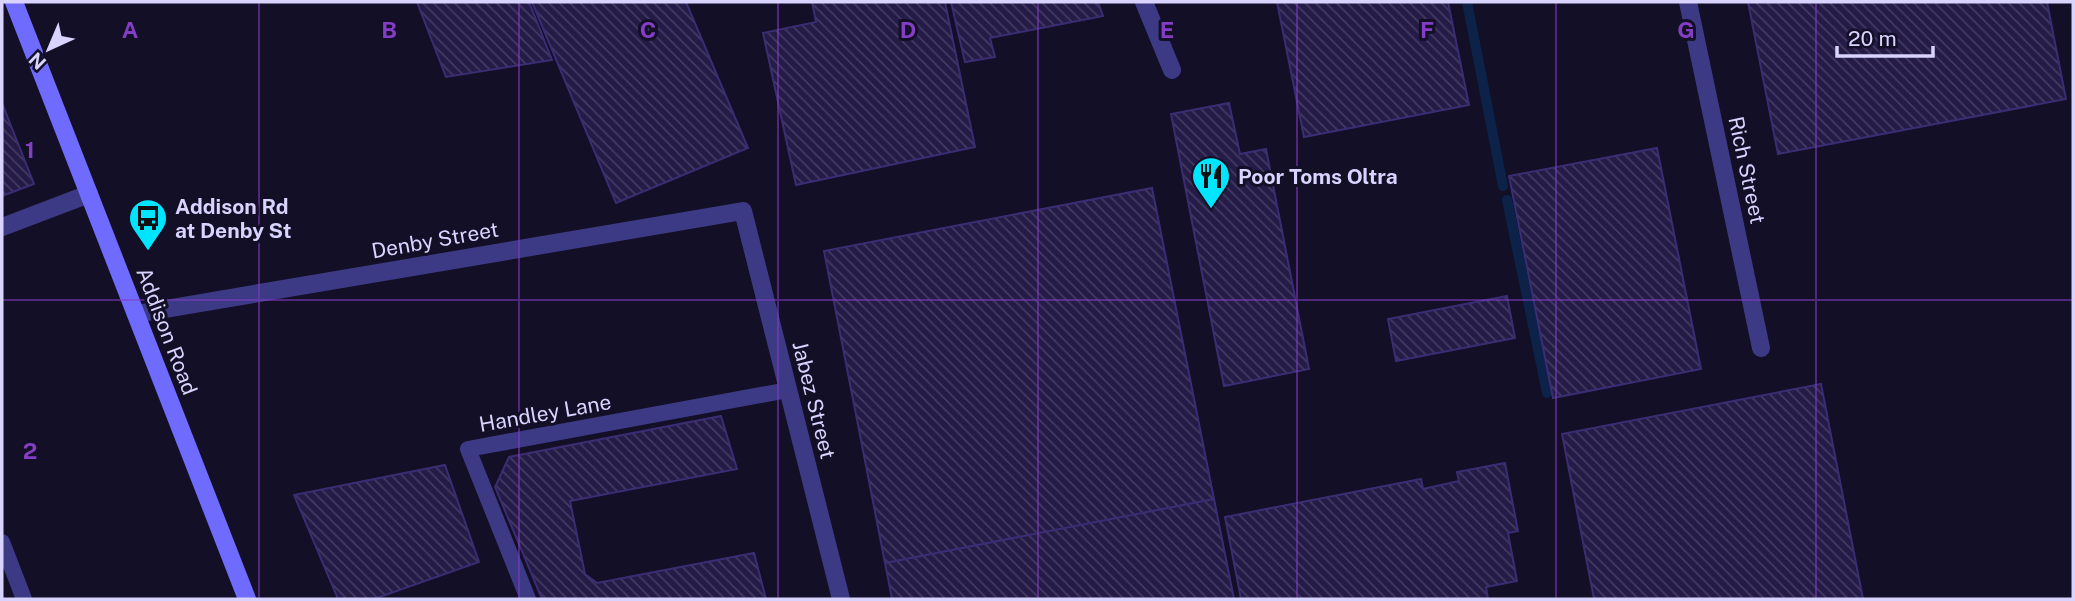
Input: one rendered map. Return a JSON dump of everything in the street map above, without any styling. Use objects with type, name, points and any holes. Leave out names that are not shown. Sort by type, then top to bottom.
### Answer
[{"type":"main road","name":"Addison Road","points":[[14,2],[247,599]]},
{"type":"street","points":[[1144,2],[1172,70]]},
{"type":"street","name":"Rich Street","points":[[1688,2],[1761,348]]},
{"type":"street","points":[[2,227],[89,194]]},
{"type":"street","name":"Denby Street","points":[[136,314],[743,211]]},
{"type":"street","name":"Jabez Street","points":[[743,211],[841,599]]},
{"type":"lane","name":"Handley Lane","points":[[528,599],[468,449],[788,390]]},
{"type":"lane","points":[[2,542],[24,599]]},
{"type":"building","points":[[417,2],[529,2],[552,60],[446,77]]},
{"type":"building","points":[[532,2],[686,2],[748,148],[616,203]]},
{"type":"building","points":[[812,2],[945,2],[975,147],[796,185],[763,33],[816,22]]},
{"type":"building","points":[[951,2],[1098,2],[1103,16],[990,38],[995,57],[965,62]]},
{"type":"building","points":[[1277,2],[1448,2],[1469,105],[1304,137]]},
{"type":"building","points":[[1748,2],[2047,2],[2066,99],[1778,154]]},
{"type":"building","points":[[2,103],[34,184],[2,196]]},
{"type":"building","points":[[1229,103],[1240,154],[1266,149],[1309,369],[1224,386],[1171,114]]},
{"type":"building","points":[[1657,148],[1701,369],[1553,398],[1509,176]]},
{"type":"building","points":[[1152,188],[1214,499],[885,563],[824,251]]},
{"type":"building","points":[[1507,296],[1515,338],[1396,361],[1388,319]]},
{"type":"building","points":[[1821,384],[1863,599],[1594,599],[1562,434]]},
{"type":"building","points":[[721,416],[737,469],[570,501],[585,574],[597,583],[754,553],[766,599],[542,599],[495,487],[509,457]]},
{"type":"building","points":[[1505,463],[1518,531],[1508,533],[1517,581],[1486,587],[1488,599],[1241,599],[1225,517],[1421,479],[1423,489],[1459,481],[1457,472]]},
{"type":"building","points":[[445,465],[479,562],[374,599],[338,599],[294,495]]},
{"type":"building","points":[[1214,499],[1234,599],[892,599],[885,563]]},
{"type":"waterway","points":[[1467,2],[1503,186]]},
{"type":"waterway","points":[[1507,200],[1547,393]]},
{"type":"place","name":"Poor Toms Oltra","points":[[1211,210]]},
{"type":"place","name":"Addison Rd at Denby St","points":[[148,252]]}]
